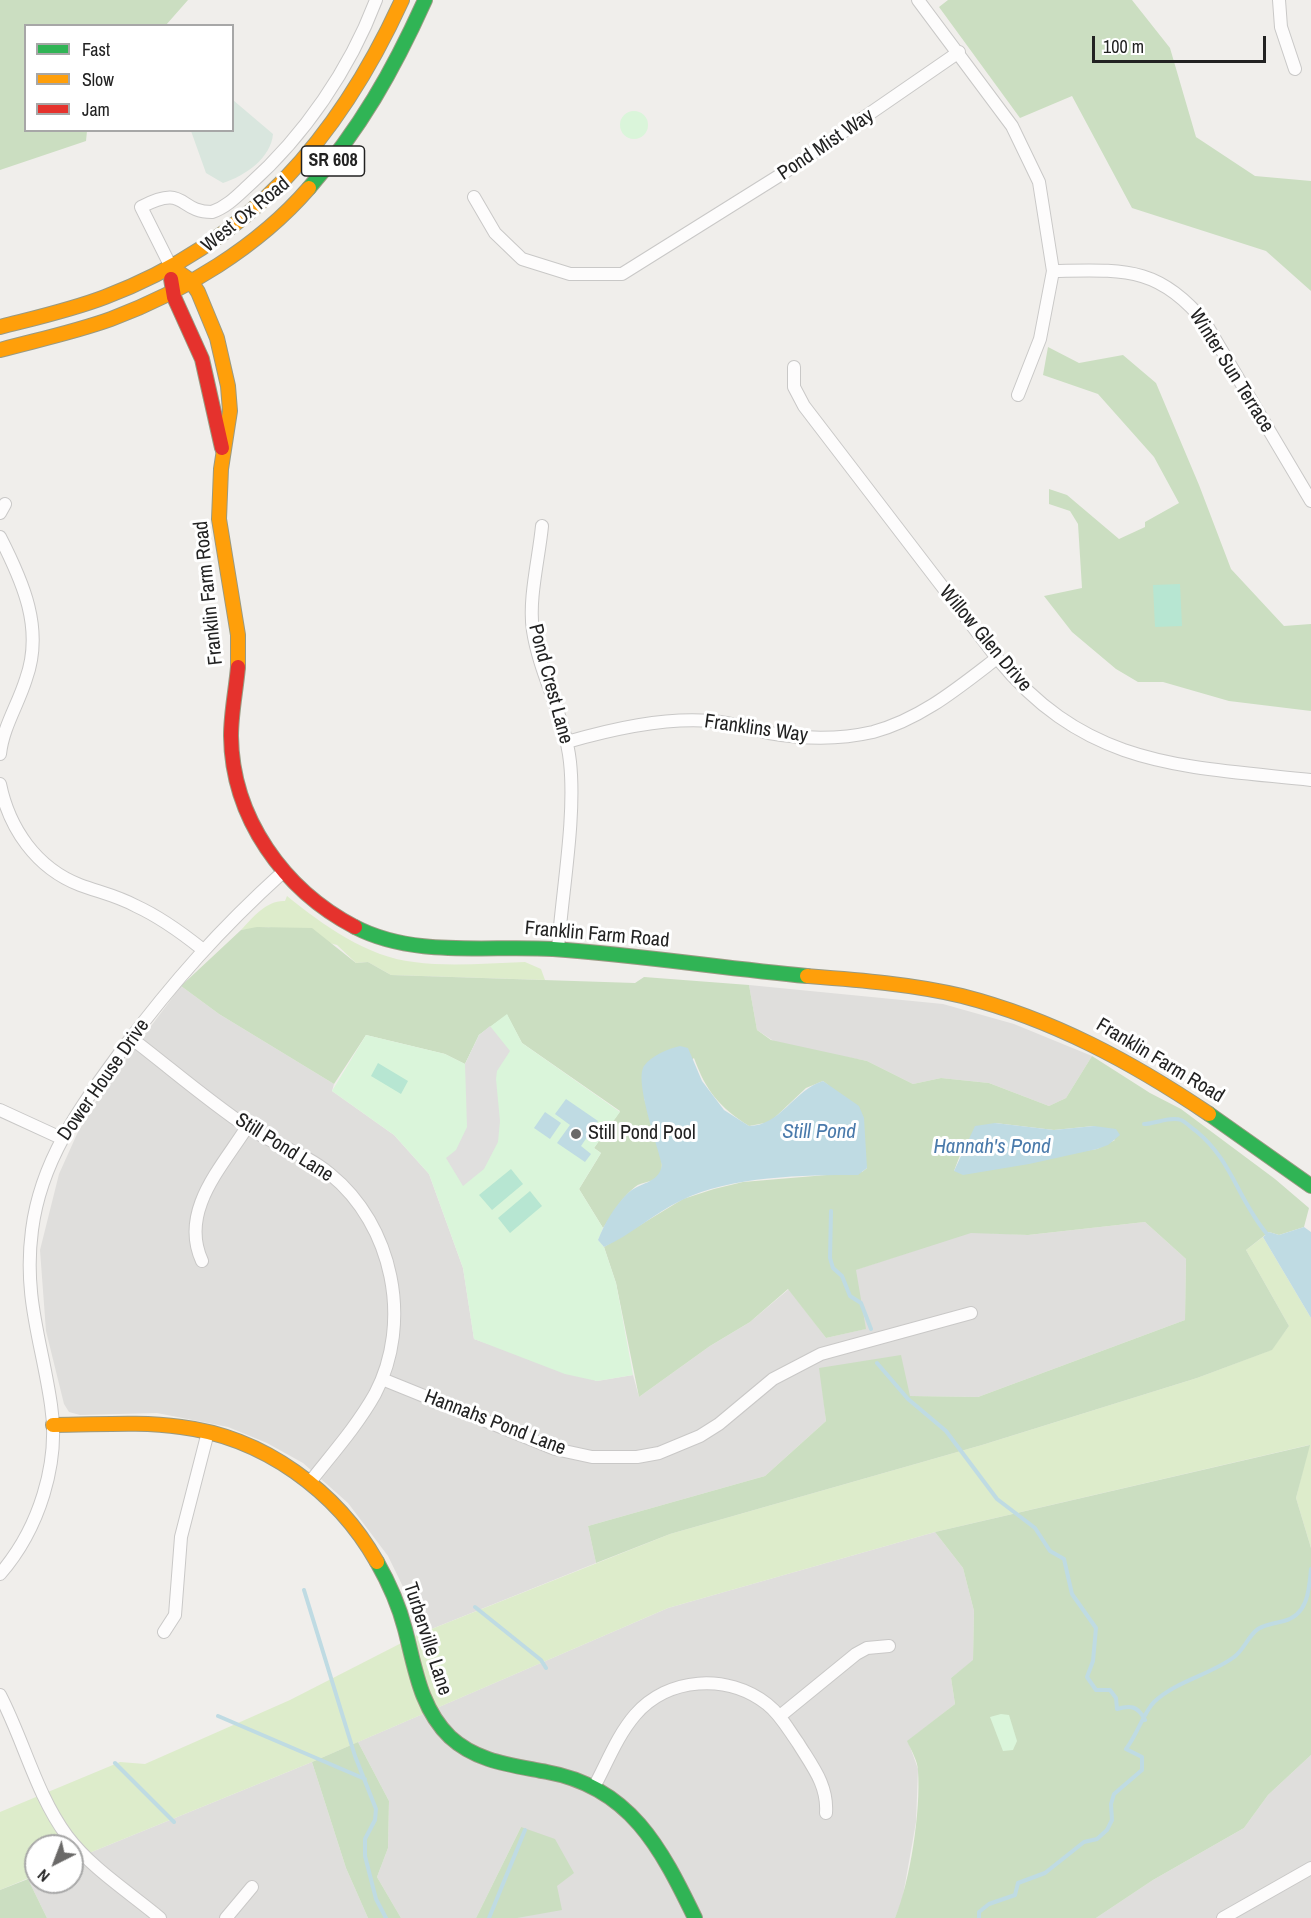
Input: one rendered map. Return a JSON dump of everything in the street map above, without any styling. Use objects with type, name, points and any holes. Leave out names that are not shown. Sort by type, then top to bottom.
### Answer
[{"type":"street","points":[[191,280],[171,267],[141,207],[156,199],[172,196],[200,210],[212,212],[239,194],[279,156],[309,120],[357,42],[376,0]]},
{"type":"street","name":"West Ox Road","points":[[0,327],[91,302],[171,267],[218,238],[267,199],[310,154],[360,86],[386,39],[402,0]]},
{"type":"street","name":"West Ox Road","points":[[0,350],[94,325],[171,291],[260,234],[324,172],[353,137],[395,70],[425,0]]},
{"type":"street","points":[[918,0],[1012,126],[1027,154],[1038,182],[1053,271],[1040,339],[1018,395]]},
{"type":"street","points":[[1279,0],[1281,27],[1295,69]]},
{"type":"street","name":"Pond Mist Way","points":[[474,197],[495,233],[522,259],[570,274],[622,274],[690,234],[882,107],[959,52]]},
{"type":"street","name":"Franklin Farm Road","points":[[171,267],[171,291],[198,347],[223,452]]},
{"type":"street","name":"Winter Sun Terrace","points":[[1053,271],[1123,271],[1141,274],[1162,283],[1185,300],[1206,324],[1311,501]]},
{"type":"street","name":"Franklin Farm Road","points":[[191,280],[214,332],[231,399],[229,428],[223,452],[220,523],[239,644],[231,736],[233,762],[241,797],[251,821],[283,872],[316,903],[337,918],[382,938],[426,948],[558,950],[868,981],[914,987],[988,1003],[1076,1034],[1133,1064],[1226,1124],[1311,1186]]},
{"type":"street","name":"Willow Glen Drive","points":[[794,367],[794,387],[804,405],[997,658],[1029,693],[1051,711],[1097,740],[1123,751],[1181,766],[1311,780]]},
{"type":"street","name":"Pond Crest Lane","points":[[542,526],[533,592],[532,629],[567,742],[571,781],[558,950]]},
{"type":"street","points":[[0,537],[25,590],[33,627],[30,668],[6,726],[0,754]]},
{"type":"street","name":"Franklins Way","points":[[567,742],[593,735],[688,720],[729,723],[798,737],[851,736],[897,724],[921,713],[940,702],[997,658]]},
{"type":"street","points":[[0,784],[10,818],[19,835],[42,861],[79,884],[135,905],[183,934],[202,949]]},
{"type":"street","name":"Dower House Drive","points":[[0,1574],[21,1546],[42,1498],[49,1472],[53,1425],[31,1310],[29,1256],[38,1200],[61,1138],[84,1101],[131,1038],[202,949],[283,872]]},
{"type":"street","name":"Still Pond Lane","points":[[131,1038],[247,1126],[312,1161],[331,1174],[354,1198],[372,1225],[388,1263],[394,1304],[389,1358],[382,1379],[364,1413],[310,1482]]},
{"type":"street","points":[[0,1110],[61,1138]]},
{"type":"street","points":[[202,1261],[193,1235],[197,1209],[247,1126]]},
{"type":"street","name":"Hannahs Pond Lane","points":[[382,1379],[555,1449],[592,1457],[637,1457],[680,1446],[700,1436],[719,1424],[774,1379],[821,1354],[971,1313]]},
{"type":"street","name":"Turberville Lane","points":[[53,1425],[160,1424],[208,1432],[264,1454],[310,1482],[347,1518],[378,1562],[400,1612],[421,1696],[446,1734],[459,1746],[485,1761],[569,1777],[594,1787],[622,1805],[651,1834],[664,1854],[694,1918]]},
{"type":"street","points":[[164,1632],[176,1615],[181,1537],[208,1432]]},
{"type":"street","points":[[780,1716],[856,1654],[867,1648],[889,1646]]},
{"type":"street","points":[[594,1787],[625,1728],[635,1714],[662,1694],[678,1687],[709,1683],[740,1689],[755,1696],[780,1716],[820,1778],[825,1790],[826,1813]]},
{"type":"street","points":[[0,1695],[46,1802],[66,1834],[89,1859],[160,1918]]},
{"type":"street","points":[[1223,1918],[1311,1868]]},
{"type":"street","points":[[226,1918],[252,1887]]},
{"type":"shaded area","points":[[234,101],[273,134],[271,143],[262,158],[240,176],[223,183],[206,173],[191,132],[234,132]]},
{"type":"shaded area","points":[[749,985],[943,1004],[1014,1024],[1092,1056],[1066,1098],[1049,1106],[989,1083],[941,1078],[913,1084],[867,1061],[778,1044],[757,1030]]},
{"type":"shaded area","points":[[181,986],[219,1014],[334,1084],[332,1091],[394,1135],[429,1174],[463,1268],[474,1339],[597,1381],[633,1375],[639,1397],[710,1346],[750,1322],[789,1289],[826,1338],[865,1329],[855,1270],[971,1232],[1028,1235],[1145,1222],[1186,1259],[1185,1320],[978,1397],[910,1396],[820,1368],[826,1421],[765,1476],[588,1526],[596,1563],[419,1634],[406,1593],[388,1556],[348,1503],[303,1463],[267,1443],[228,1427],[157,1413],[80,1415],[69,1412],[64,1404],[46,1331],[40,1250],[59,1174],[77,1134],[101,1093]]},
{"type":"shaded area","points":[[490,1026],[510,1051],[497,1071],[500,1121],[498,1142],[484,1169],[463,1186],[446,1158],[456,1150],[467,1127],[465,1064],[479,1035]]},
{"type":"shaded area","points":[[935,1532],[963,1568],[974,1611],[973,1661],[951,1678],[955,1704],[908,1741],[918,1769],[916,1822],[902,1901],[895,1918],[517,1918],[521,1827],[476,1918],[401,1918],[377,1877],[388,1848],[389,1801],[358,1742],[668,1608]]},
{"type":"shaded area","points":[[1311,1755],[1311,1918],[1096,1918],[1153,1880],[1244,1828],[1268,1795]]},
{"type":"shaded area","points":[[312,1762],[346,1868],[368,1918],[47,1918],[35,1894],[84,1894],[84,1855]]},
{"type":"green space","points":[[0,0],[188,0],[167,24],[24,24],[24,132],[87,132],[86,141],[0,170]]},
{"type":"green space","points":[[948,0],[1132,0],[1170,48],[1196,137],[1255,176],[1311,181],[1311,291],[1266,251],[1132,208],[1072,96],[1020,118],[939,7]]},
{"type":"green space","points":[[634,111],[644,115],[648,125],[644,135],[634,139],[624,135],[620,125],[624,115]]},
{"type":"green space","points":[[1048,347],[1079,363],[1123,355],[1156,383],[1231,569],[1284,626],[1311,624],[1311,711],[1229,701],[1163,682],[1138,682],[1116,669],[1072,632],[1044,596],[1082,588],[1078,524],[1070,511],[1049,504],[1049,489],[1067,495],[1119,539],[1145,527],[1145,522],[1179,503],[1154,457],[1098,394],[1043,375]]},
{"type":"green space","points":[[1180,584],[1182,626],[1155,627],[1153,585]]},
{"type":"green space","points":[[287,896],[346,938],[379,954],[414,962],[441,964],[525,962],[541,969],[545,980],[391,975],[368,962],[356,963],[337,945],[268,927],[241,930],[266,906],[285,901]]},
{"type":"green space","points":[[257,927],[312,928],[356,963],[368,962],[391,975],[635,983],[644,977],[749,985],[757,1030],[771,1040],[867,1061],[913,1084],[941,1078],[989,1083],[1049,1106],[1066,1098],[1092,1056],[1150,1093],[1181,1109],[1275,1179],[1309,1208],[1304,1227],[1279,1235],[1269,1232],[1246,1250],[1289,1326],[1272,1350],[1197,1378],[982,1445],[670,1534],[596,1563],[588,1526],[765,1476],[826,1421],[819,1368],[901,1355],[910,1396],[978,1397],[1185,1320],[1186,1259],[1145,1222],[1028,1235],[971,1233],[856,1270],[866,1329],[826,1338],[788,1289],[750,1322],[710,1346],[639,1397],[616,1283],[604,1247],[683,1199],[714,1189],[743,1182],[862,1172],[867,1168],[828,1085],[823,1081],[806,1088],[770,1122],[749,1126],[729,1112],[715,1097],[703,1080],[694,1058],[644,1098],[660,1149],[662,1169],[660,1175],[630,1191],[603,1228],[579,1189],[601,1153],[594,1148],[620,1111],[522,1043],[507,1015],[479,1035],[465,1064],[445,1054],[366,1035],[334,1084],[219,1014],[181,986],[241,930]],"holes":[[[995,1123],[1054,1130],[1094,1126],[1115,1140],[1097,1149],[954,1171],[962,1150]]]},
{"type":"green space","points":[[507,1014],[522,1043],[620,1112],[594,1148],[601,1153],[579,1189],[603,1228],[598,1240],[604,1247],[616,1283],[633,1375],[597,1381],[565,1374],[474,1339],[463,1268],[429,1174],[394,1135],[332,1091],[366,1035],[445,1054],[465,1064],[479,1035]]},
{"type":"green space","points":[[378,1063],[408,1081],[401,1094],[371,1076]]},
{"type":"green space","points":[[511,1169],[523,1184],[492,1210],[479,1195]]},
{"type":"green space","points":[[530,1191],[542,1206],[510,1233],[498,1218]]},
{"type":"green space","points":[[1263,1237],[1311,1318],[1311,1548],[1296,1498],[1309,1445],[935,1532],[668,1608],[312,1762],[84,1855],[84,1834],[24,1834],[24,1880],[0,1890],[0,1812],[120,1762],[145,1764],[290,1700],[419,1634],[670,1534],[982,1445],[1197,1378],[1271,1350],[1289,1326],[1246,1250]]},
{"type":"green space","points":[[1310,1445],[1296,1498],[1311,1548],[1311,1755],[1268,1795],[1244,1828],[1153,1880],[1096,1918],[895,1918],[910,1866],[918,1806],[918,1767],[907,1741],[955,1704],[951,1678],[973,1660],[974,1611],[963,1568],[935,1532]]},
{"type":"green space","points":[[1001,1714],[1009,1715],[1017,1741],[1013,1750],[1003,1751],[990,1717]]},
{"type":"green space","points":[[358,1742],[389,1801],[388,1848],[377,1877],[401,1918],[368,1918],[346,1868],[312,1762]]},
{"type":"green space","points":[[521,1827],[555,1839],[574,1873],[557,1886],[562,1910],[517,1918],[476,1918]]},
{"type":"green space","points":[[24,1881],[24,1894],[35,1894],[47,1918],[0,1918],[0,1890]]},
{"type":"water","name":"Still Pond","points":[[680,1046],[688,1048],[702,1081],[724,1110],[749,1126],[770,1120],[804,1092],[823,1081],[859,1106],[864,1118],[867,1168],[858,1175],[768,1178],[701,1192],[672,1205],[604,1247],[598,1240],[614,1210],[632,1190],[657,1176],[662,1165],[644,1099],[642,1074],[644,1066],[665,1051]]},
{"type":"water","name":"Still Pond Pool","points":[[566,1099],[598,1121],[581,1146],[591,1154],[585,1162],[557,1143],[570,1125],[555,1114]]},
{"type":"water","points":[[545,1112],[561,1123],[550,1139],[534,1128]]},
{"type":"water","name":"Hannah's Pond","points":[[995,1123],[1054,1130],[1094,1126],[1116,1129],[1120,1135],[1108,1145],[1097,1149],[1029,1164],[963,1175],[954,1171],[975,1126]]},
{"type":"water","points":[[1304,1227],[1311,1232],[1311,1318],[1263,1237],[1269,1232],[1279,1235]]},
{"type":"waterway","points":[[1144,1124],[1177,1119],[1196,1131],[1208,1142],[1227,1167],[1249,1208],[1267,1234]]},
{"type":"waterway","points":[[831,1211],[830,1258],[833,1268],[842,1276],[850,1296],[861,1303],[871,1329]]},
{"type":"waterway","points":[[877,1363],[908,1399],[946,1431],[997,1499],[1035,1528],[1050,1551],[1064,1559],[1072,1594],[1096,1628],[1093,1661],[1087,1677],[1096,1690],[1110,1690],[1116,1698],[1117,1709],[1126,1707],[1137,1709],[1145,1720]]},
{"type":"waterway","points":[[979,1918],[979,1912],[989,1904],[1015,1895],[1018,1883],[1045,1873],[1084,1842],[1097,1839],[1107,1830],[1112,1820],[1111,1804],[1114,1794],[1142,1770],[1142,1757],[1126,1749],[1150,1706],[1172,1689],[1234,1657],[1258,1629],[1292,1618],[1298,1613],[1306,1601],[1311,1569]]},
{"type":"waterway","points":[[304,1590],[355,1756],[376,1809],[375,1820],[365,1839],[365,1856],[376,1899],[386,1918]]},
{"type":"waterway","points":[[475,1607],[541,1660],[546,1668]]},
{"type":"waterway","points":[[218,1716],[365,1779]]},
{"type":"waterway","points":[[115,1763],[174,1822]]},
{"type":"waterway","points":[[489,1918],[525,1830]]},
{"type":"traffic: fast","points":[[309,188],[360,121],[401,51],[425,0]]},
{"type":"traffic: fast","points":[[355,927],[378,937],[427,947],[553,949],[807,976]]},
{"type":"traffic: fast","points":[[1209,1114],[1311,1186]]},
{"type":"traffic: fast","points":[[377,1562],[400,1612],[425,1700],[440,1726],[460,1745],[483,1757],[576,1780],[600,1791],[621,1806],[655,1845],[695,1918]]},
{"type":"traffic: slow","points":[[0,327],[92,302],[157,274],[204,247],[246,215],[284,180],[319,140],[349,97],[377,50],[402,0]]},
{"type":"traffic: slow","points":[[0,350],[111,319],[192,281],[267,230],[309,188]]},
{"type":"traffic: slow","points":[[171,267],[190,280],[198,292],[217,338],[228,386],[230,411],[221,469],[219,519],[238,635],[238,667]]},
{"type":"traffic: slow","points":[[807,976],[924,988],[962,996],[1028,1017],[1121,1060],[1209,1114]]},
{"type":"traffic: slow","points":[[53,1425],[165,1425],[211,1433],[241,1442],[269,1455],[319,1491],[341,1512],[377,1562]]},
{"type":"traffic: jam","points":[[171,279],[174,297],[202,359],[222,448]]},
{"type":"traffic: jam","points":[[238,667],[231,736],[234,766],[241,795],[252,823],[285,872],[329,912],[355,927]]},
{"type":"place","name":"Still Pond Pool","points":[[576,1134]]}]
